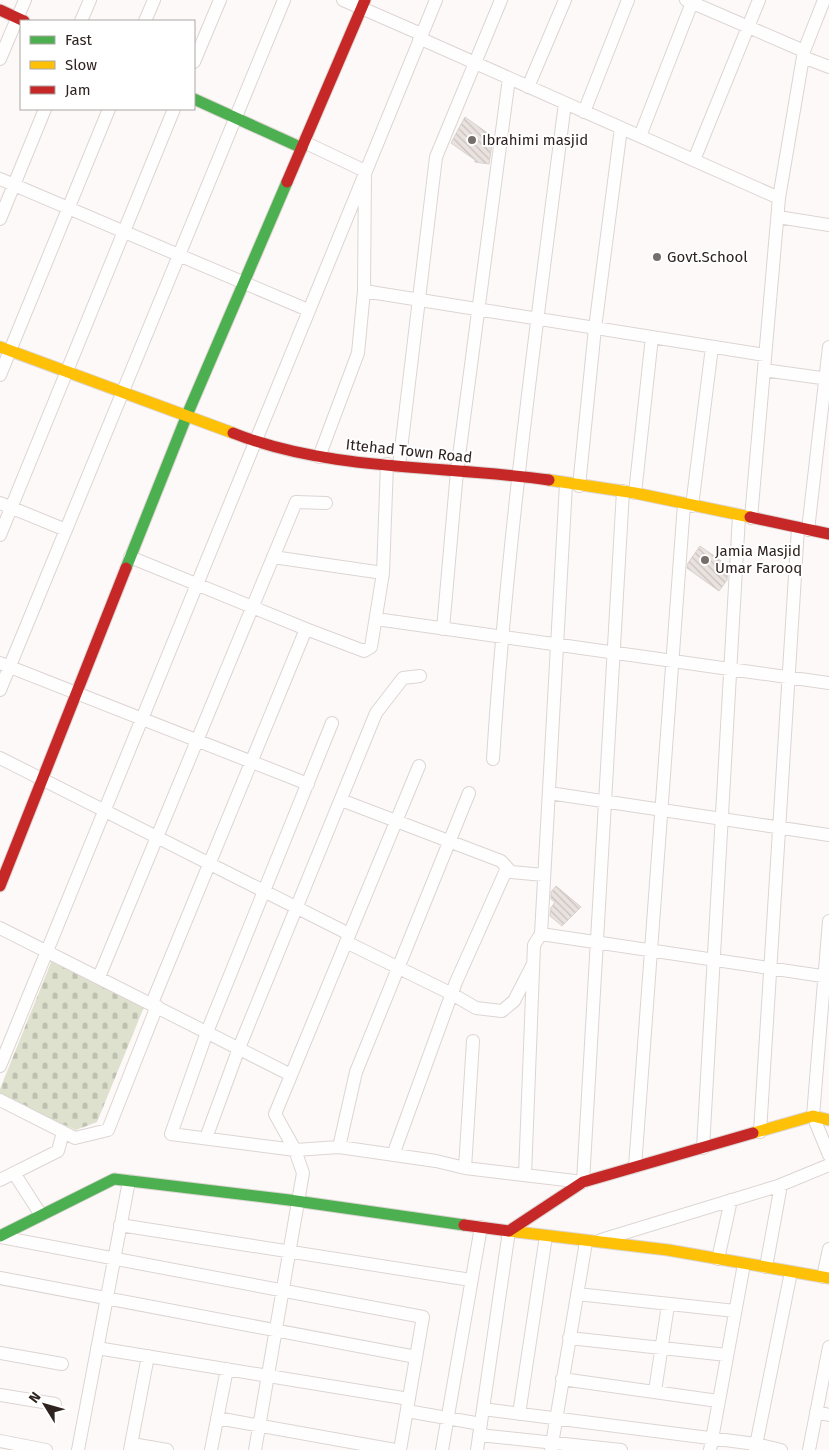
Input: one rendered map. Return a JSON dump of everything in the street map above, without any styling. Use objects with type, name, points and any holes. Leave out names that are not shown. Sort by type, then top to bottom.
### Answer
[{"type":"street","points":[[0,59],[20,20],[25,0]]},
{"type":"street","points":[[81,20],[90,0]]},
{"type":"street","points":[[145,20],[154,0]]},
{"type":"street","points":[[195,60],[220,0]]},
{"type":"street","points":[[0,690],[5,664],[66,530],[284,0]]},
{"type":"street","points":[[343,0],[363,4],[420,36],[475,63],[779,198]]},
{"type":"street","points":[[0,1066],[103,810],[436,0]]},
{"type":"street","points":[[130,557],[364,651],[371,647],[383,573],[393,465],[420,300],[436,157],[501,0]]},
{"type":"street","points":[[528,87],[565,0]]},
{"type":"street","points":[[584,112],[628,0]]},
{"type":"street","points":[[694,160],[759,0]]},
{"type":"street","points":[[703,1148],[731,669],[745,517],[764,370],[779,198],[804,54],[824,0]]},
{"type":"street","points":[[640,136],[690,1],[804,54],[829,68]]},
{"type":"street","points":[[0,886],[187,415],[363,4]]},
{"type":"street","points":[[0,10],[20,20]]},
{"type":"street","points":[[444,629],[457,471],[509,78]]},
{"type":"street","points":[[195,99],[365,171]]},
{"type":"street","points":[[493,759],[501,637],[517,477],[565,103]]},
{"type":"street","points":[[0,219],[45,110]]},
{"type":"street","points":[[0,375],[5,348],[109,110]]},
{"type":"street","points":[[0,534],[5,505],[66,371],[174,110]]},
{"type":"street","points":[[526,1175],[534,945],[541,934],[556,645],[572,485],[621,128]]},
{"type":"street","points":[[320,457],[358,353],[364,291],[365,171]]},
{"type":"street","points":[[0,179],[244,281],[308,310]]},
{"type":"street","points":[[778,217],[829,225]]},
{"type":"street","points":[[364,291],[765,355]]},
{"type":"street","points":[[584,1182],[613,653],[629,492],[652,337]]},
{"type":"street","points":[[635,1167],[672,661],[688,505],[712,347]]},
{"type":"street","points":[[760,1132],[789,677],[803,529],[827,379],[829,347]]},
{"type":"street","name":"Ittehad Town Road","points":[[5,348],[255,442],[320,457],[517,477],[629,492],[829,534]]},
{"type":"street","points":[[764,370],[827,379]]},
{"type":"street","points":[[99,978],[296,502],[326,503]]},
{"type":"street","points":[[5,505],[66,530]]},
{"type":"street","points":[[273,557],[383,573]]},
{"type":"street","points":[[376,619],[829,683]]},
{"type":"street","points":[[0,1100],[75,1138],[108,1130],[154,1004],[306,629]]},
{"type":"street","points":[[5,664],[75,694],[308,784]]},
{"type":"street","points":[[206,1138],[239,1048],[376,713],[403,678],[420,676]]},
{"type":"street","points":[[332,723],[208,1032],[172,1134],[294,1150],[339,1147],[436,1161],[465,1168],[584,1182]]},
{"type":"street","points":[[0,758],[297,908],[397,969],[452,994],[476,1008],[502,1011],[514,1001],[534,962]]},
{"type":"street","points":[[255,1450],[304,1173],[294,1150],[274,1114],[419,766]]},
{"type":"street","points":[[339,1147],[356,1072],[469,792]]},
{"type":"street","points":[[549,793],[829,835]]},
{"type":"street","points":[[341,800],[501,861],[511,872],[544,875]]},
{"type":"street","points":[[393,1155],[452,994],[507,868]]},
{"type":"street","points":[[829,921],[827,976],[813,1116],[829,1155]]},
{"type":"street","points":[[0,928],[154,1004],[291,1075]]},
{"type":"street","points":[[541,934],[827,976]]},
{"type":"street","points":[[465,1168],[473,1041]]},
{"type":"street","points":[[477,1450],[509,1231],[584,1182],[813,1116],[829,1120]]},
{"type":"street","points":[[0,1180],[58,1150],[63,1132]]},
{"type":"street","points":[[589,1242],[781,1185],[829,1165]]},
{"type":"street","points":[[14,1173],[42,1215]]},
{"type":"street","points":[[0,1236],[114,1179],[589,1242],[668,1250],[826,1278],[829,1249]]},
{"type":"street","points":[[78,1450],[130,1181]]},
{"type":"street","points":[[766,1267],[781,1185]]},
{"type":"street","points":[[718,1259],[730,1200]]},
{"type":"street","points":[[120,1225],[471,1280]]},
{"type":"street","points":[[442,1450],[481,1227]]},
{"type":"street","points":[[0,1236],[423,1317],[400,1450]]},
{"type":"street","points":[[518,1414],[546,1236]]},
{"type":"street","points":[[551,1447],[576,1294],[589,1242]]},
{"type":"street","points":[[711,1444],[744,1264]]},
{"type":"street","points":[[755,1447],[791,1272]]},
{"type":"street","points":[[0,1278],[416,1357]]},
{"type":"street","points":[[576,1294],[735,1311]]},
{"type":"street","points":[[655,1391],[668,1305]]},
{"type":"street","points":[[569,1338],[727,1355]]},
{"type":"street","points":[[809,1450],[823,1414],[829,1347]]},
{"type":"street","points":[[97,1348],[268,1376],[408,1405],[480,1429],[514,1445],[621,1450]]},
{"type":"street","points":[[0,1353],[62,1364]]},
{"type":"street","points":[[148,1356],[131,1447],[167,1450]]},
{"type":"street","points":[[211,1450],[227,1369]]},
{"type":"street","points":[[562,1379],[718,1401]]},
{"type":"street","points":[[0,1395],[55,1404]]},
{"type":"street","points":[[483,1409],[556,1418],[711,1444],[781,1450]]},
{"type":"street","points":[[217,1418],[395,1450]]},
{"type":"street","points":[[0,1441],[46,1450]]},
{"type":"green space","points":[[52,960],[144,1007],[97,1122],[76,1130],[0,1096],[0,1089]]},
{"type":"building","name":"Ibrahimi masjid","points":[[465,117],[493,137],[489,164],[475,162],[475,160],[451,143]]},
{"type":"building","name":"Jamia Masjid Umar Farooq","points":[[700,546],[728,566],[727,580],[719,591],[687,568],[688,563]]},
{"type":"building","points":[[556,886],[581,907],[562,926],[550,916],[551,908],[555,902],[551,899],[551,892]]},
{"type":"traffic: fast","points":[[195,99],[302,148]]},
{"type":"traffic: fast","points":[[126,568],[187,415],[287,182]]},
{"type":"traffic: fast","points":[[0,1236],[114,1179],[289,1200],[464,1225]]},
{"type":"traffic: slow","points":[[0,347],[233,433]]},
{"type":"traffic: slow","points":[[549,480],[635,493],[750,517]]},
{"type":"traffic: slow","points":[[753,1133],[813,1116],[829,1120]]},
{"type":"traffic: slow","points":[[509,1231],[668,1250],[829,1278]]},
{"type":"traffic: jam","points":[[287,182],[365,0]]},
{"type":"traffic: jam","points":[[0,10],[22,20]]},
{"type":"traffic: jam","points":[[233,433],[270,446],[309,455],[349,461],[549,480]]},
{"type":"traffic: jam","points":[[750,517],[829,534]]},
{"type":"traffic: jam","points":[[0,886],[126,568]]},
{"type":"traffic: jam","points":[[464,1225],[509,1231],[583,1182],[753,1133]]},
{"type":"place","name":"Ibrahimi masjid","points":[[472,140]]},
{"type":"place","name":"Govt.School","points":[[657,257]]},
{"type":"place","name":"Jamia Masjid Umar Farooq","points":[[705,560]]}]
